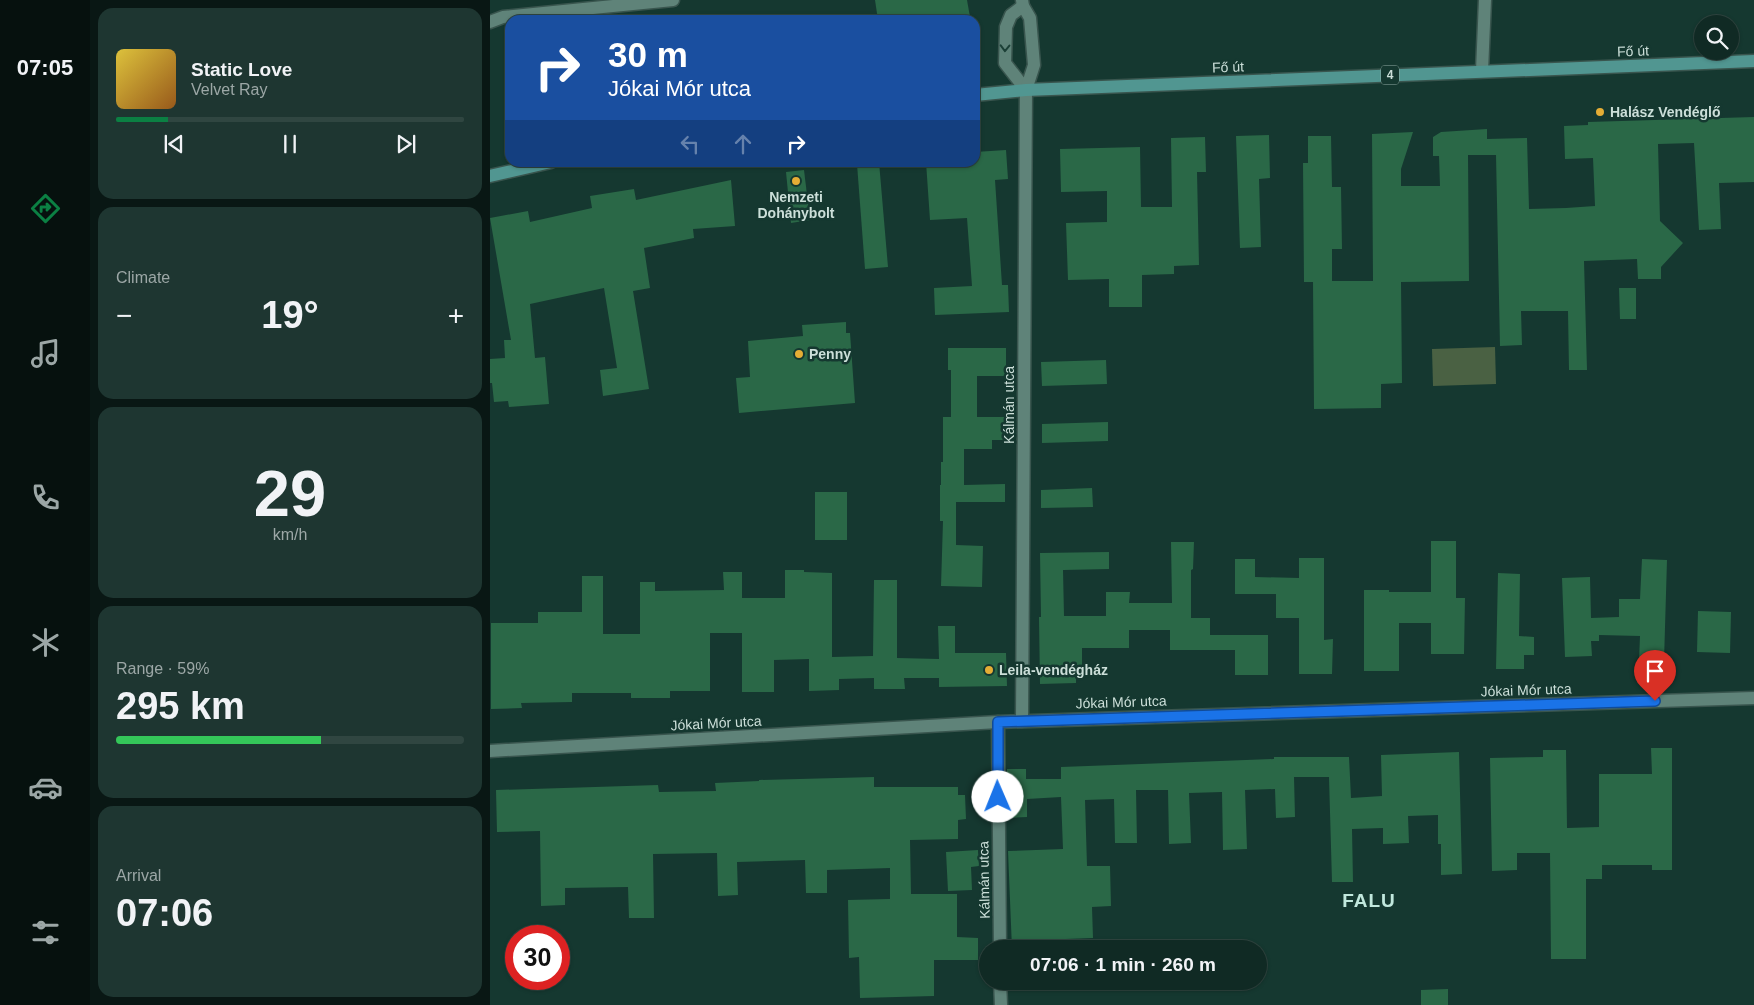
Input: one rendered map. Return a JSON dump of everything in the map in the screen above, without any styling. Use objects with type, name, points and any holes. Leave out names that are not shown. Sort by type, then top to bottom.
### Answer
[{"type":"main road","name":"Fő út","points":[[980,95],[1026,90],[1754,61]]},
{"type":"main road","points":[[490,176],[529,167]]},
{"type":"street","points":[[523,15],[673,0]]},
{"type":"street","points":[[1482,71],[1486,0]]},
{"type":"street","points":[[1023,3],[1011,15],[1006,27],[1005,63],[1026,90]]},
{"type":"street","name":"Kálmán utca","points":[[1022,721],[1026,90],[1034,65],[1030,18],[1023,3]]},
{"type":"street","points":[[490,22],[505,17]]},
{"type":"street","name":"Jókai Mór utca","points":[[490,751],[998,722],[1754,698]]},
{"type":"street","name":"Kálmán utca","points":[[998,722],[1000,940]]},
{"type":"street","points":[[1000,990],[1001,1005]]},
{"type":"green space","points":[[1495,347],[1496,384],[1433,386],[1432,349]]},
{"type":"building","points":[[875,0],[967,0],[970,15],[877,15]]},
{"type":"building","points":[[1754,117],[1754,182],[1719,183],[1721,229],[1699,230],[1694,143],[1658,144],[1660,221],[1683,243],[1661,267],[1661,279],[1638,279],[1637,259],[1584,261],[1587,370],[1569,370],[1568,311],[1521,311],[1522,345],[1500,346],[1496,155],[1468,155],[1469,281],[1401,282],[1402,383],[1381,384],[1381,408],[1314,409],[1313,282],[1304,282],[1303,163],[1308,163],[1308,136],[1331,136],[1332,187],[1341,187],[1342,249],[1332,249],[1332,281],[1373,281],[1372,134],[1413,132],[1401,169],[1401,186],[1440,186],[1439,156],[1433,156],[1433,137],[1441,132],[1487,129],[1487,139],[1527,138],[1529,209],[1566,208],[1595,206],[1593,158],[1565,159],[1564,126],[1588,125],[1588,122]]},
{"type":"building","points":[[1269,135],[1270,178],[1259,179],[1261,247],[1240,248],[1236,136]]},
{"type":"building","points":[[1205,137],[1206,172],[1197,172],[1199,265],[1174,266],[1174,274],[1142,275],[1142,307],[1109,307],[1109,279],[1068,280],[1066,223],[1107,222],[1107,191],[1061,192],[1060,149],[1140,147],[1141,207],[1172,207],[1171,138]]},
{"type":"building","points":[[1006,150],[1008,179],[995,180],[1002,285],[1008,285],[1009,312],[935,315],[934,288],[972,286],[967,218],[930,220],[926,167],[980,167],[980,152]]},
{"type":"building","points":[[857,167],[879,167],[888,267],[865,269]]},
{"type":"building","points":[[804,170],[810,220],[791,223],[786,172]]},
{"type":"building","points":[[731,180],[735,226],[693,229],[694,238],[644,248],[650,288],[633,291],[649,389],[603,396],[600,370],[617,368],[604,288],[530,304],[535,358],[545,357],[549,404],[509,407],[508,401],[494,402],[492,383],[490,383],[490,359],[505,358],[504,340],[511,340],[490,218],[528,211],[530,222],[592,208],[590,196],[634,189],[636,200]]},
{"type":"building","points":[[1619,288],[1636,288],[1636,319],[1620,319]]},
{"type":"building","points":[[846,322],[846,333],[850,333],[855,403],[739,413],[736,378],[750,377],[748,341],[803,336],[802,325]]},
{"type":"building","points":[[948,348],[1006,348],[1006,376],[977,376],[977,417],[1004,417],[1004,440],[992,440],[992,449],[964,449],[964,485],[1005,484],[1005,502],[956,502],[956,545],[983,546],[982,587],[941,586],[943,521],[940,521],[940,485],[941,462],[943,462],[943,417],[951,417],[951,370],[948,370]]},
{"type":"building","points":[[1106,360],[1107,384],[1042,386],[1041,362]]},
{"type":"building","points":[[1108,422],[1108,441],[1042,443],[1042,424]]},
{"type":"building","points":[[1092,488],[1093,507],[1041,508],[1041,490]]},
{"type":"building","points":[[815,492],[847,492],[847,540],[815,540]]},
{"type":"building","points":[[1431,541],[1456,541],[1456,598],[1465,598],[1464,654],[1431,654],[1431,623],[1399,623],[1399,671],[1364,671],[1364,590],[1431,592]]},
{"type":"building","points":[[1171,542],[1194,542],[1193,569],[1191,570],[1191,618],[1210,618],[1210,635],[1268,635],[1268,675],[1235,675],[1235,650],[1170,650],[1170,630],[1129,630],[1129,648],[1082,648],[1082,672],[1076,672],[1076,683],[1040,684],[1040,553],[1109,552],[1109,569],[1063,570],[1064,616],[1106,616],[1106,592],[1130,592],[1129,603],[1172,603]]},
{"type":"building","points":[[1299,558],[1324,558],[1324,640],[1333,639],[1332,674],[1299,674],[1299,618],[1276,618],[1276,594],[1235,594],[1235,559],[1255,559],[1255,577],[1299,578]]},
{"type":"building","points":[[1642,559],[1667,560],[1664,661],[1639,661],[1640,636],[1599,635],[1599,641],[1591,641],[1592,656],[1565,657],[1562,578],[1590,577],[1591,618],[1619,617],[1619,599],[1640,599]]},
{"type":"building","points":[[785,570],[832,573],[832,657],[873,656],[874,580],[897,580],[897,658],[939,659],[938,626],[955,626],[955,653],[1006,653],[1007,686],[939,687],[939,678],[904,678],[905,689],[874,689],[874,678],[839,679],[839,690],[809,691],[809,659],[774,660],[774,692],[742,692],[742,633],[710,633],[710,691],[670,691],[670,698],[631,698],[631,693],[572,693],[572,702],[521,703],[522,708],[491,709],[491,623],[538,623],[538,612],[582,612],[582,576],[603,576],[603,634],[640,634],[640,582],[655,582],[655,591],[724,590],[723,572],[742,572],[742,598],[785,598]]},
{"type":"building","points":[[1498,573],[1520,574],[1519,636],[1534,637],[1534,655],[1524,655],[1524,669],[1496,669]]},
{"type":"building","points":[[1698,611],[1731,612],[1730,653],[1697,652]]},
{"type":"building","points":[[1651,748],[1672,748],[1672,870],[1652,870],[1652,865],[1602,865],[1602,879],[1586,879],[1586,959],[1551,959],[1550,853],[1517,853],[1517,870],[1492,871],[1490,758],[1543,757],[1543,750],[1566,750],[1567,828],[1599,827],[1599,774],[1652,774]]},
{"type":"building","points":[[1459,752],[1462,874],[1441,875],[1441,844],[1438,844],[1438,815],[1408,816],[1409,843],[1383,844],[1383,828],[1352,829],[1353,882],[1332,882],[1329,777],[1294,777],[1295,817],[1276,818],[1275,789],[1245,790],[1247,849],[1223,850],[1222,792],[1189,793],[1191,843],[1169,844],[1168,790],[1136,790],[1137,843],[1115,843],[1114,799],[1085,800],[1087,866],[1110,866],[1111,906],[1092,907],[1093,938],[1012,940],[1008,851],[1063,849],[1061,797],[1027,799],[1027,817],[1007,818],[1007,769],[1026,769],[1026,779],[1061,779],[1061,767],[1274,759],[1274,757],[1349,757],[1351,798],[1382,796],[1381,755]]},
{"type":"building","points":[[874,777],[874,787],[958,787],[958,795],[965,795],[966,819],[958,820],[958,839],[910,840],[911,894],[957,894],[957,937],[978,938],[978,960],[934,960],[934,996],[860,998],[859,957],[849,958],[848,900],[890,899],[890,868],[827,870],[827,893],[806,893],[805,860],[737,862],[738,895],[718,896],[717,853],[653,854],[654,918],[629,918],[628,887],[565,888],[565,905],[541,906],[540,831],[497,832],[496,790],[658,785],[659,792],[716,791],[715,783]]},
{"type":"building","points":[[978,850],[979,866],[971,867],[972,890],[948,891],[946,852]]},
{"type":"building","points":[[1448,989],[1448,1005],[1421,1005],[1421,990]]},
{"type":"place","name":"Halász Vendéglő","points":[[1600,112]]},
{"type":"place","name":"Nemzeti Dohánybolt","points":[[796,181]]},
{"type":"place","name":"Penny","points":[[799,354]]},
{"type":"place","name":"Leila-vendégház","points":[[989,670]]},
{"type":"district","name":"FALU","points":[[1369,900]]},
{"type":"route","points":[[998,797],[998,722],[1655,701]]}]
